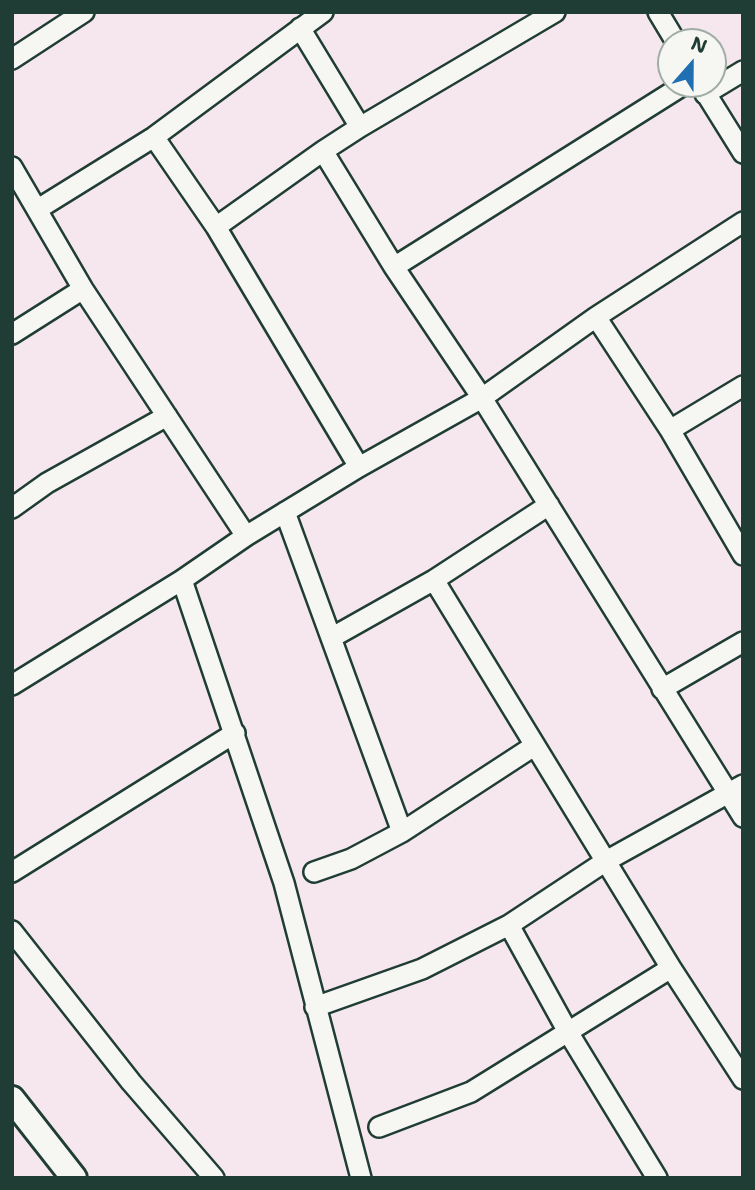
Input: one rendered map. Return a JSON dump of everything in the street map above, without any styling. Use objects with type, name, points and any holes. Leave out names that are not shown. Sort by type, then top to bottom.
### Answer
[{"type":"main road","points":[[12,1099],[74,1178]]},
{"type":"street","points":[[12,59],[84,12]]},
{"type":"street","points":[[38,209],[154,136],[323,12]]},
{"type":"street","points":[[216,227],[360,127],[555,12]]},
{"type":"street","points":[[658,12],[668,28]]},
{"type":"street","points":[[299,28],[360,127]]},
{"type":"street","points":[[727,78],[743,71]]},
{"type":"street","points":[[394,267],[663,98]]},
{"type":"street","points":[[709,98],[743,153]]},
{"type":"street","points":[[154,136],[216,227],[359,467]]},
{"type":"street","points":[[323,151],[394,267],[482,398],[662,689],[736,789],[743,817]]},
{"type":"street","points":[[12,167],[83,289],[246,536]]},
{"type":"street","points":[[12,685],[182,580],[285,512],[482,398],[596,317],[743,222]]},
{"type":"street","points":[[12,334],[83,289]]},
{"type":"street","points":[[596,317],[670,430],[743,555]]},
{"type":"street","points":[[670,430],[743,386]]},
{"type":"street","points":[[12,508],[47,483],[167,416]]},
{"type":"street","points":[[331,638],[434,580],[548,505]]},
{"type":"street","points":[[285,512],[402,832]]},
{"type":"street","points":[[182,580],[284,883],[361,1178]]},
{"type":"street","points":[[434,580],[671,968],[735,1049],[743,1079]]},
{"type":"street","points":[[662,689],[743,642]]},
{"type":"street","points":[[12,872],[235,733]]},
{"type":"street","points":[[314,872],[351,859],[402,832],[534,746]]},
{"type":"street","points":[[315,1007],[422,969],[509,925],[606,861],[736,789]]},
{"type":"street","points":[[509,925],[568,1032],[657,1178]]},
{"type":"street","points":[[12,931],[131,1082],[214,1178]]},
{"type":"street","points":[[379,1127],[471,1092],[671,968]]}]
